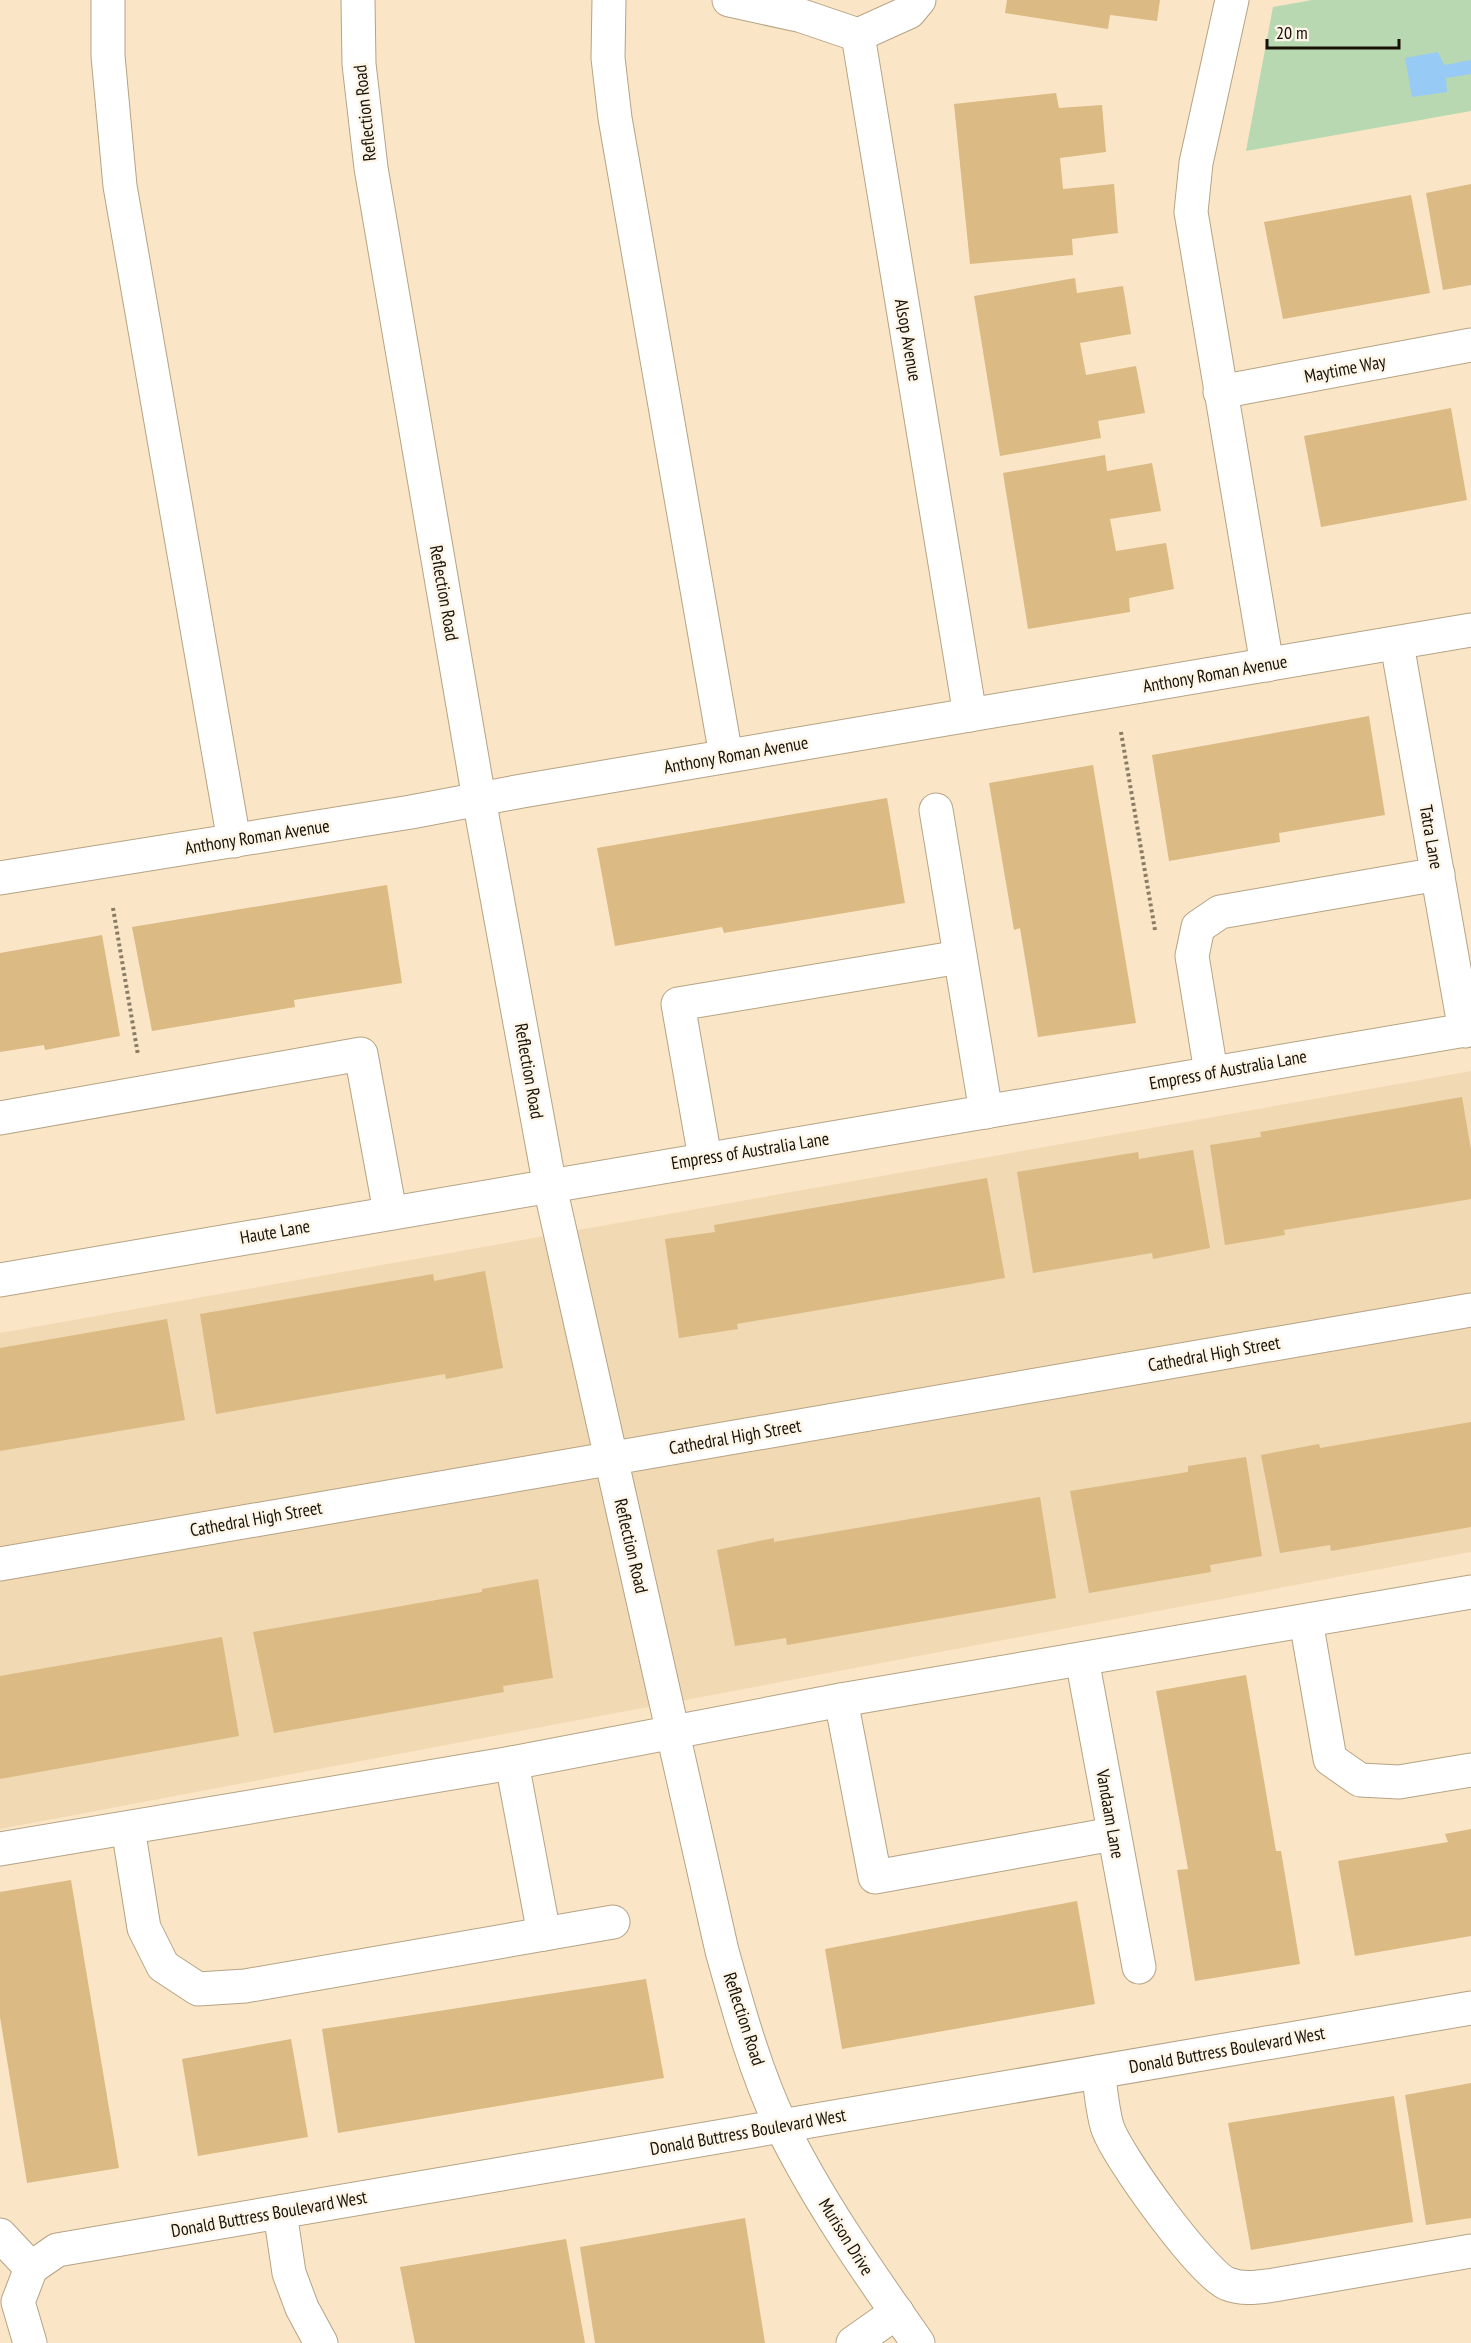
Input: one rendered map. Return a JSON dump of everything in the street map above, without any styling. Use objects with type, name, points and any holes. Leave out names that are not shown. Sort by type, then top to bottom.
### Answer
[{"type":"street","points":[[108,0],[108,56],[120,186],[234,841]]},
{"type":"street","name":"Reflection Road","points":[[358,0],[359,64],[371,168],[479,799],[550,1187],[720,1939],[740,2016],[782,2126]]},
{"type":"street","points":[[609,0],[608,58],[615,118],[726,756]]},
{"type":"street","points":[[729,0],[802,16],[858,35],[909,12],[919,0]]},
{"type":"street","points":[[1232,0],[1196,163],[1191,212],[1267,665]]},
{"type":"street","name":"Alsop Avenue","points":[[858,35],[970,715]]},
{"type":"street","name":"Maytime Way","points":[[1220,392],[1471,345]]},
{"type":"street","name":"Anthony Roman Avenue","points":[[0,878],[234,841],[1471,630]]},
{"type":"street","name":"Tatra Lane","points":[[1397,644],[1468,1030]]},
{"type":"street","points":[[936,810],[986,1113]]},
{"type":"street","points":[[1211,1072],[1192,956],[1198,927],[1220,912],[1438,874]]},
{"type":"street","points":[[705,1158],[678,1004],[960,957]]},
{"type":"street","name":"Empress of Australia Lane","points":[[550,1187],[705,1158],[986,1113],[1211,1072],[1468,1030]]},
{"type":"street","points":[[0,1118],[360,1054],[390,1212]]},
{"type":"street","name":"Haute Lane","points":[[0,1280],[390,1212],[550,1187]]},
{"type":"street","name":"Cathedral High Street","points":[[0,1564],[1471,1310]]},
{"type":"street","points":[[0,1849],[512,1763],[841,1700],[1471,1592]]},
{"type":"street","points":[[1306,1621],[1330,1759],[1360,1780],[1399,1782],[1471,1770]]},
{"type":"street","name":"Vandaam Lane","points":[[1082,1659],[1139,1967]]},
{"type":"street","points":[[841,1700],[875,1877],[1113,1833]]},
{"type":"street","points":[[512,1763],[544,1934]]},
{"type":"street","points":[[128,1828],[144,1928],[163,1966],[198,1989],[245,1986],[613,1922]]},
{"type":"street","name":"Donald Buttress Boulevard West","points":[[30,2268],[57,2250],[1471,2008]]},
{"type":"street","points":[[1098,2072],[1107,2127],[1124,2158],[1157,2206],[1208,2268],[1227,2284],[1246,2288],[1274,2285],[1471,2251]]},
{"type":"street","name":"Murison Drive","points":[[782,2126],[838,2226],[918,2343]]},
{"type":"street","points":[[280,2212],[289,2273],[302,2308],[321,2343]]},
{"type":"street","points":[[0,2235],[30,2268],[18,2301],[30,2343]]},
{"type":"street","points":[[853,2343],[897,2313]]},
{"type":"path","points":[[1121,732],[1156,941]]},
{"type":"path","points":[[113,908],[139,1059]]},
{"type":"shaded area","points":[[1471,1071],[1471,1552],[0,1829],[0,1333]]},
{"type":"green space","points":[[1312,0],[1471,0],[1471,111],[1246,151],[1273,7]]},
{"type":"water","points":[[1438,52],[1444,65],[1471,60],[1471,74],[1446,78],[1447,92],[1412,97],[1405,58]]},
{"type":"building","points":[[1007,0],[1160,0],[1157,21],[1110,15],[1108,29],[1005,13]]},
{"type":"building","points":[[1056,93],[1059,108],[1102,105],[1106,152],[1060,158],[1063,189],[1114,184],[1118,233],[1072,239],[1073,255],[970,264],[954,104]]},
{"type":"building","points":[[1471,184],[1471,285],[1443,290],[1426,193]]},
{"type":"building","points":[[1411,195],[1430,293],[1283,319],[1264,222]]},
{"type":"building","points":[[1075,278],[1077,293],[1123,286],[1131,334],[1080,343],[1086,375],[1136,366],[1145,413],[1098,421],[1101,438],[1000,456],[974,296]]},
{"type":"building","points":[[1451,408],[1467,500],[1321,527],[1304,436]]},
{"type":"building","points":[[1105,455],[1107,471],[1152,463],[1161,511],[1110,519],[1116,551],[1166,543],[1174,589],[1129,598],[1130,612],[1028,629],[1003,473]]},
{"type":"building","points":[[1369,716],[1385,815],[1279,833],[1280,842],[1169,861],[1152,755]]},
{"type":"building","points":[[1093,765],[1136,1023],[1038,1037],[1020,928],[1014,930],[989,783]]},
{"type":"building","points":[[887,798],[905,903],[724,933],[722,927],[615,946],[597,848]]},
{"type":"building","points":[[387,885],[402,983],[294,1000],[295,1007],[152,1031],[132,927]]},
{"type":"building","points":[[102,935],[120,1036],[45,1050],[44,1045],[0,1052],[0,953]]},
{"type":"building","points":[[1462,1097],[1471,1150],[1471,1199],[1284,1230],[1285,1235],[1225,1245],[1210,1145],[1261,1137],[1260,1132]]},
{"type":"building","points":[[1193,1150],[1210,1248],[1153,1259],[1152,1253],[1033,1273],[1017,1172],[1138,1152],[1139,1159]]},
{"type":"building","points":[[987,1178],[1005,1278],[737,1324],[738,1329],[679,1338],[665,1239],[715,1232],[714,1225]]},
{"type":"building","points":[[485,1271],[503,1368],[446,1379],[445,1374],[216,1414],[200,1314],[433,1274],[434,1281]]},
{"type":"building","points":[[167,1319],[185,1420],[0,1451],[0,1348]]},
{"type":"building","points":[[1471,1422],[1471,1527],[1331,1551],[1330,1545],[1280,1553],[1261,1455],[1319,1444],[1320,1448]]},
{"type":"building","points":[[1246,1457],[1262,1556],[1210,1565],[1211,1572],[1089,1593],[1070,1491],[1188,1472],[1188,1466]]},
{"type":"building","points":[[1040,1497],[1056,1598],[787,1645],[786,1638],[735,1646],[717,1550],[774,1538],[774,1542]]},
{"type":"building","points":[[538,1579],[553,1678],[503,1686],[504,1692],[274,1733],[253,1632],[482,1592],[482,1589]]},
{"type":"building","points":[[222,1637],[239,1736],[0,1779],[0,1676]]},
{"type":"building","points":[[1246,1675],[1276,1851],[1281,1851],[1300,1964],[1195,1981],[1177,1870],[1188,1869],[1156,1691]]},
{"type":"building","points":[[1471,1829],[1471,1936],[1355,1956],[1338,1861],[1448,1842],[1445,1834]]},
{"type":"building","points":[[71,1880],[119,2168],[27,2183],[0,2017],[0,1892]]},
{"type":"building","points":[[1077,1901],[1095,2004],[842,2049],[825,1949]]},
{"type":"building","points":[[646,1979],[664,2078],[338,2133],[322,2029]]},
{"type":"building","points":[[291,2039],[308,2137],[198,2156],[182,2059]]},
{"type":"building","points":[[1471,2083],[1471,2218],[1426,2225],[1405,2095]]},
{"type":"building","points":[[1394,2096],[1413,2222],[1251,2250],[1228,2123]]},
{"type":"building","points":[[745,2218],[765,2343],[595,2343],[580,2247]]},
{"type":"building","points":[[566,2239],[585,2343],[415,2343],[400,2267]]}]
